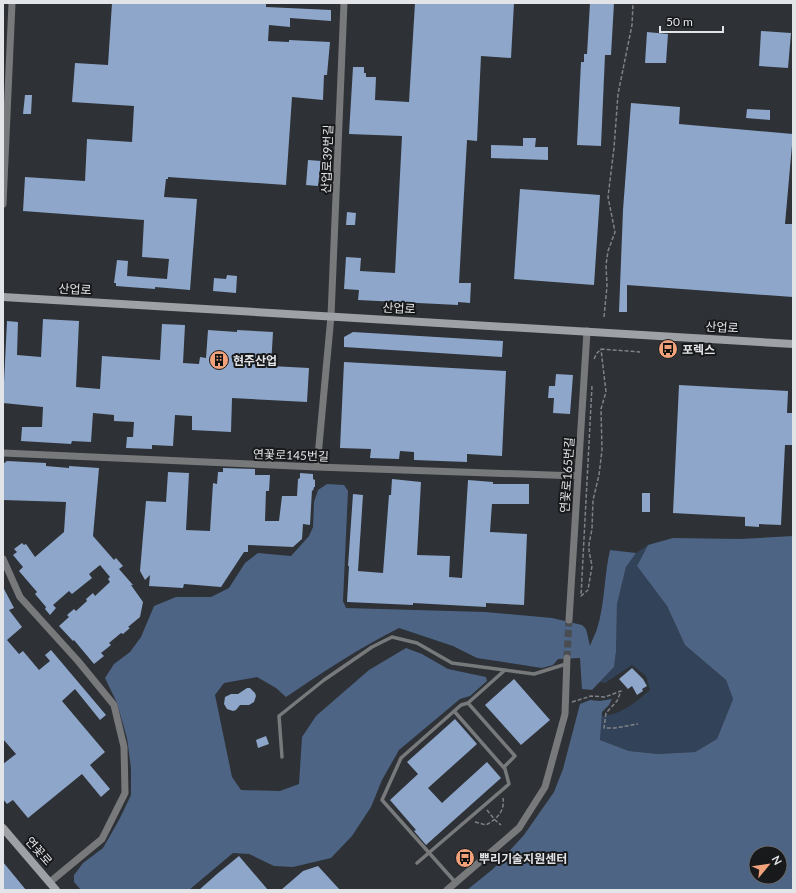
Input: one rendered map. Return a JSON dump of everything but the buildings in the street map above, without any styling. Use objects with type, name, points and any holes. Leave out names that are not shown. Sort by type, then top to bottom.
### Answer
[{"type":"street","points":[[3,204],[12,3]]},
{"type":"street","name":"산업로39번길","points":[[317,468],[331,316],[344,3]]},
{"type":"street","name":"산업로","points":[[3,297],[793,344]]},
{"type":"street","name":"연꽃로165번길","points":[[569,620],[587,331]]},
{"type":"street","name":"연꽃로145번길","points":[[3,454],[317,468],[578,476]]},
{"type":"street","points":[[3,559],[20,597],[78,661],[114,705],[124,747],[125,793],[102,839],[50,882]]},
{"type":"street","points":[[447,890],[519,828],[545,787],[565,714],[567,661]]},
{"type":"street","name":"연꽃로","points":[[3,828],[56,890]]},
{"type":"lane","points":[[282,757],[279,716],[324,680],[372,647],[392,637],[417,643],[452,663],[534,674],[567,661]]},
{"type":"lane","points":[[456,883],[382,800],[401,758],[461,705],[468,703],[505,670]]},
{"type":"lane","points":[[468,703],[515,756],[504,767]]},
{"type":"lane","points":[[416,863],[509,784],[504,767],[454,711]]},
{"type":"path","points":[[604,316],[607,286],[606,265],[608,250],[615,232],[608,197],[614,148],[618,94],[632,25],[633,3]]},
{"type":"path","points":[[592,383],[581,596],[588,590],[592,566],[589,544],[592,529],[593,500],[599,475],[602,450],[601,409],[606,392],[601,349]]},
{"type":"path","points":[[594,359],[597,352],[601,349],[640,352]]},
{"type":"path","points":[[565,705],[590,696],[606,697],[621,691],[617,701],[606,712],[604,728],[615,728],[638,724]]},
{"type":"path","points":[[467,820],[486,825],[495,820],[501,812],[504,803],[500,791]]},
{"type":"path","points":[[483,806],[501,825]]},
{"type":"shaded area","points":[[327,484],[344,485],[348,491],[343,601],[346,608],[485,612],[552,618],[582,625],[586,629],[590,646],[600,619],[610,550],[636,553],[626,567],[617,604],[616,652],[614,667],[592,690],[582,689],[580,658],[558,659],[553,665],[542,668],[477,658],[453,646],[399,628],[327,669],[286,697],[276,688],[257,677],[224,683],[215,695],[232,777],[241,790],[280,791],[299,784],[302,737],[316,716],[369,670],[406,648],[422,654],[448,669],[486,677],[487,681],[470,696],[460,699],[399,750],[382,780],[371,807],[352,836],[331,858],[293,867],[274,866],[249,854],[233,853],[189,890],[81,890],[74,882],[74,875],[83,863],[103,848],[131,795],[131,768],[127,738],[117,703],[105,678],[114,664],[130,652],[141,637],[154,606],[176,597],[211,597],[229,588],[245,563],[258,553],[291,556],[309,536],[313,527],[314,502],[318,490]]},
{"type":"shaded area","points":[[793,536],[793,890],[467,890],[493,869],[524,835],[554,792],[563,769],[580,704],[590,700],[600,701],[612,699],[609,705],[602,712],[600,740],[629,751],[658,754],[695,752],[717,739],[733,699],[726,680],[685,645],[667,606],[637,566],[648,545],[673,538],[740,539]]},
{"type":"shaded area","points":[[648,545],[637,566],[667,606],[685,645],[726,680],[733,699],[717,739],[695,752],[658,754],[629,751],[600,740],[601,716],[622,710],[634,703],[650,690],[646,676],[632,665],[605,683],[600,682],[614,667],[616,652],[617,604],[626,567],[636,553]]},
{"type":"tunnel","points":[[567,658],[569,620]]},
{"type":"place","name":"포렉스","points":[[668,349]]},
{"type":"place","name":"현주산업","points":[[219,360]]},
{"type":"place","name":"뿌리기술지원센터","points":[[465,858]]}]
